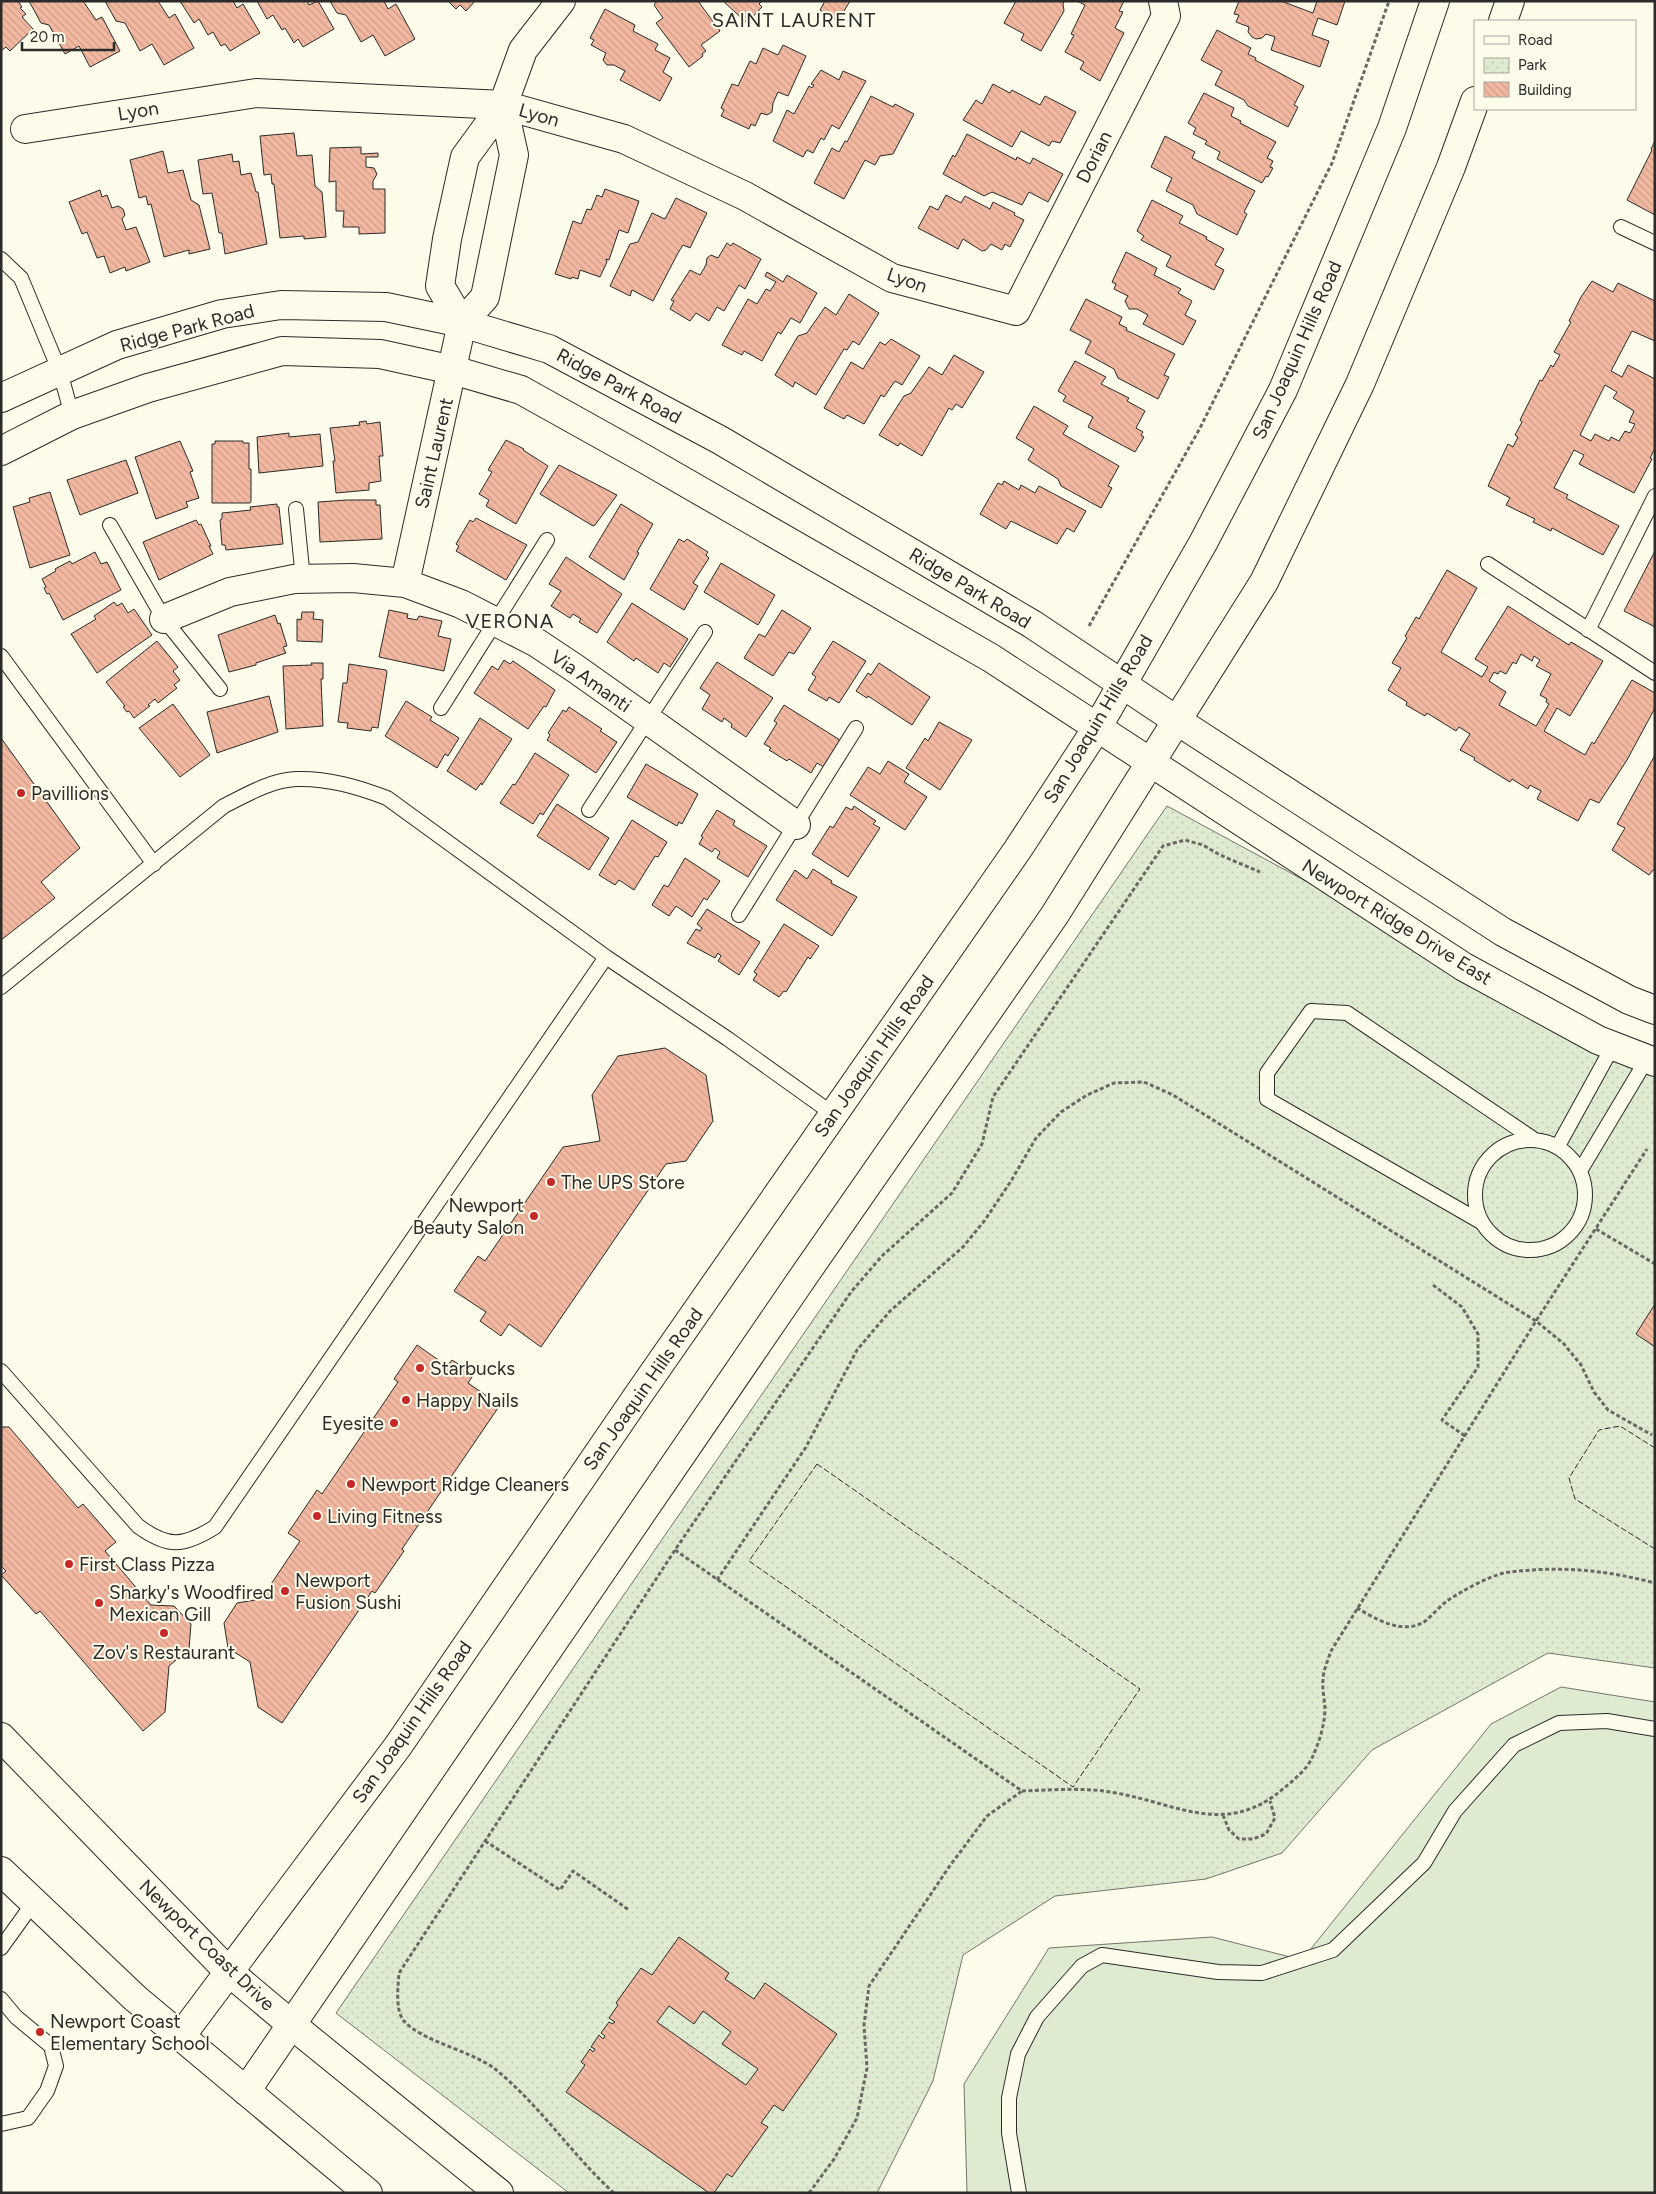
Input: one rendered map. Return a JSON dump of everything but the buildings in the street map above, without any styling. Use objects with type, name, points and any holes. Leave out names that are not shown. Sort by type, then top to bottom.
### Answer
[{"type":"street","points":[[462,324],[440,286],[447,238],[465,157],[503,104],[523,50],[561,1]]},
{"type":"street","name":"Dorian","points":[[1016,312],[1166,16],[1162,1]]},
{"type":"street","name":"San Joaquin Hills Road","points":[[181,2036],[398,1746],[641,1390],[1018,849],[1096,728],[1203,543],[1283,390],[1392,128],[1435,1]]},
{"type":"street","points":[[1503,20],[1510,1]]},
{"type":"street","name":"Lyon","points":[[25,129],[256,93],[503,104],[624,139],[745,196],[892,278],[1016,312]]},
{"type":"street","name":"Saint Laurent","points":[[405,583],[462,324],[485,297],[514,155],[503,104]]},
{"type":"street","points":[[246,2091],[806,1272],[1054,916],[1264,582],[1360,384],[1451,168],[1474,104]]},
{"type":"street","name":"Ridge Park Road","points":[[1,398],[117,344],[222,314],[280,305],[386,307],[462,324],[549,349],[712,435],[1032,624],[1176,720]]},
{"type":"street","points":[[1,451],[72,415],[148,388],[282,351],[380,354],[453,370],[520,390],[634,453],[992,658],[1149,763]]},
{"type":"street","name":"Via Amanti","points":[[164,619],[230,592],[303,579],[353,578],[405,583],[432,592],[496,621],[576,669],[796,825]]},
{"type":"street","points":[[1176,720],[1503,932],[1629,1000],[1655,1010]]},
{"type":"street","name":"Newport Ridge Drive East","points":[[1149,763],[1464,968],[1613,1046],[1651,1060]]},
{"type":"street","name":"Newport Coast Drive","points":[[1,1737],[229,1972],[499,2193]]},
{"type":"street","points":[[1,1870],[135,1998],[368,2193]]},
{"type":"lane","points":[[1621,227],[1655,243]]},
{"type":"lane","points":[[1,259],[21,278],[60,372],[72,415]]},
{"type":"lane","points":[[1588,630],[1655,496]]},
{"type":"lane","points":[[296,509],[303,579]]},
{"type":"lane","points":[[110,525],[164,619],[220,689]]},
{"type":"lane","points":[[441,708],[547,540]]},
{"type":"lane","points":[[1488,564],[1655,673]]},
{"type":"lane","points":[[589,810],[649,721],[705,632]]},
{"type":"lane","points":[[1,656],[154,864]]},
{"type":"lane","points":[[739,915],[856,728]]},
{"type":"lane","points":[[1,986],[224,806],[260,788],[295,779],[331,782],[356,787],[387,798],[606,957],[728,1039],[833,1114]]},
{"type":"lane","points":[[1,1371],[138,1526],[148,1534],[169,1542],[187,1541],[215,1527],[606,957]]},
{"type":"lane","points":[[1312,1011],[1347,1013],[1532,1138],[1558,1146],[1572,1156],[1580,1171],[1586,1192],[1583,1213],[1573,1231],[1556,1244],[1535,1250],[1514,1248],[1495,1238],[1481,1222],[1267,1099],[1267,1073],[1312,1011]]},
{"type":"lane","points":[[1558,1146],[1613,1046]]},
{"type":"lane","points":[[1580,1171],[1651,1060]]},
{"type":"lane","points":[[1481,1222],[1474,1199],[1477,1176],[1490,1156],[1509,1142],[1532,1138]]},
{"type":"lane","points":[[1019,2193],[1010,2133],[1009,2098],[1018,2054],[1037,2016],[1082,1966],[1102,1954],[1218,1972],[1262,1972],[1333,1950],[1424,1863],[1455,1811],[1514,1745],[1559,1723],[1607,1721],[1655,1729]]},
{"type":"lane","points":[[1,1948],[34,1902]]},
{"type":"lane","points":[[1,1999],[16,2017],[51,2046],[56,2066],[47,2092],[28,2118],[1,2124]]},
{"type":"path","points":[[1075,652],[1200,428],[1332,163],[1389,1]]},
{"type":"path","points":[[614,2193],[591,2172],[522,2093],[493,2067],[417,2031],[403,2020],[397,1996],[400,1973],[675,1550],[851,1292],[882,1256],[952,1193],[982,1144],[993,1096],[1163,846],[1185,840]]},
{"type":"path","points":[[718,1580],[806,1447],[857,1350],[890,1311],[963,1247],[990,1212],[1036,1138],[1061,1112],[1087,1095],[1114,1083],[1144,1082],[1173,1095],[1536,1322],[1564,1344],[1581,1365],[1594,1392],[1608,1410],[1652,1435]]},
{"type":"path","points":[[809,2193],[834,2159],[857,2118],[866,2068],[864,2025],[869,1986],[949,1867],[987,1816],[1022,1791],[1078,1790],[1115,1792],[1192,1813],[1223,1815],[1246,1811],[1270,1801],[1312,1760],[1322,1734],[1325,1710],[1323,1679],[1331,1651],[1536,1322],[1647,1149]]},
{"type":"path","points":[[1596,1229],[1655,1264]]},
{"type":"path","points":[[1433,1285],[1462,1307],[1478,1334],[1478,1367],[1442,1420],[1465,1436]]},
{"type":"path","points":[[675,1550],[1022,1791]]},
{"type":"path","points":[[1357,1608],[1375,1619],[1410,1627],[1424,1622],[1447,1601],[1504,1573],[1549,1569],[1589,1570],[1621,1574],[1655,1583]]},
{"type":"path","points":[[1223,1815],[1229,1830],[1238,1840],[1254,1839],[1266,1834],[1275,1818],[1270,1801]]},
{"type":"path","points":[[485,1841],[560,1890],[573,1871],[629,1910]]},
{"type":"green space","points":[[1167,806],[1655,1070],[1655,1668],[1548,1653],[1372,1750],[1282,1853],[1206,1879],[1055,1896],[963,1955],[933,2081],[877,2193],[569,2193],[336,2013]]},
{"type":"green space","points":[[1561,1687],[1655,1702],[1655,2193],[967,2193],[964,2084],[1049,1948],[1212,1937],[1302,1960],[1491,1724]]},
{"type":"fence","points":[[1655,1448],[1620,1426],[1599,1430],[1569,1478],[1575,1499],[1655,1549]]},
{"type":"fence","points":[[817,1464],[1140,1689],[1073,1787],[749,1561],[817,1464]]},
{"type":"place","name":"Pavillions","points":[[21,793]]},
{"type":"place","name":"The UPS Store","points":[[551,1182]]},
{"type":"place","name":"Newport Beauty Salon","points":[[534,1216]]},
{"type":"place","name":"Starbucks","points":[[420,1368]]},
{"type":"place","name":"Happy Nails","points":[[406,1400]]},
{"type":"place","name":"Eyesite","points":[[394,1423]]},
{"type":"place","name":"Newport Ridge Cleaners","points":[[351,1484]]},
{"type":"place","name":"Living Fitness","points":[[317,1516]]},
{"type":"place","name":"First Class Pizza","points":[[69,1564]]},
{"type":"place","name":"Newport Fusion Sushi","points":[[285,1591]]},
{"type":"place","name":"Sharky's Woodfired Mexican Gill","points":[[99,1603]]},
{"type":"place","name":"Zov's Restaurant","points":[[164,1633]]},
{"type":"place","name":"Newport Coast Elementary School","points":[[40,2032]]},
{"type":"district","name":"SAINT LAURENT","points":[[794,20]]},
{"type":"district","name":"VERONA","points":[[510,621]]}]
